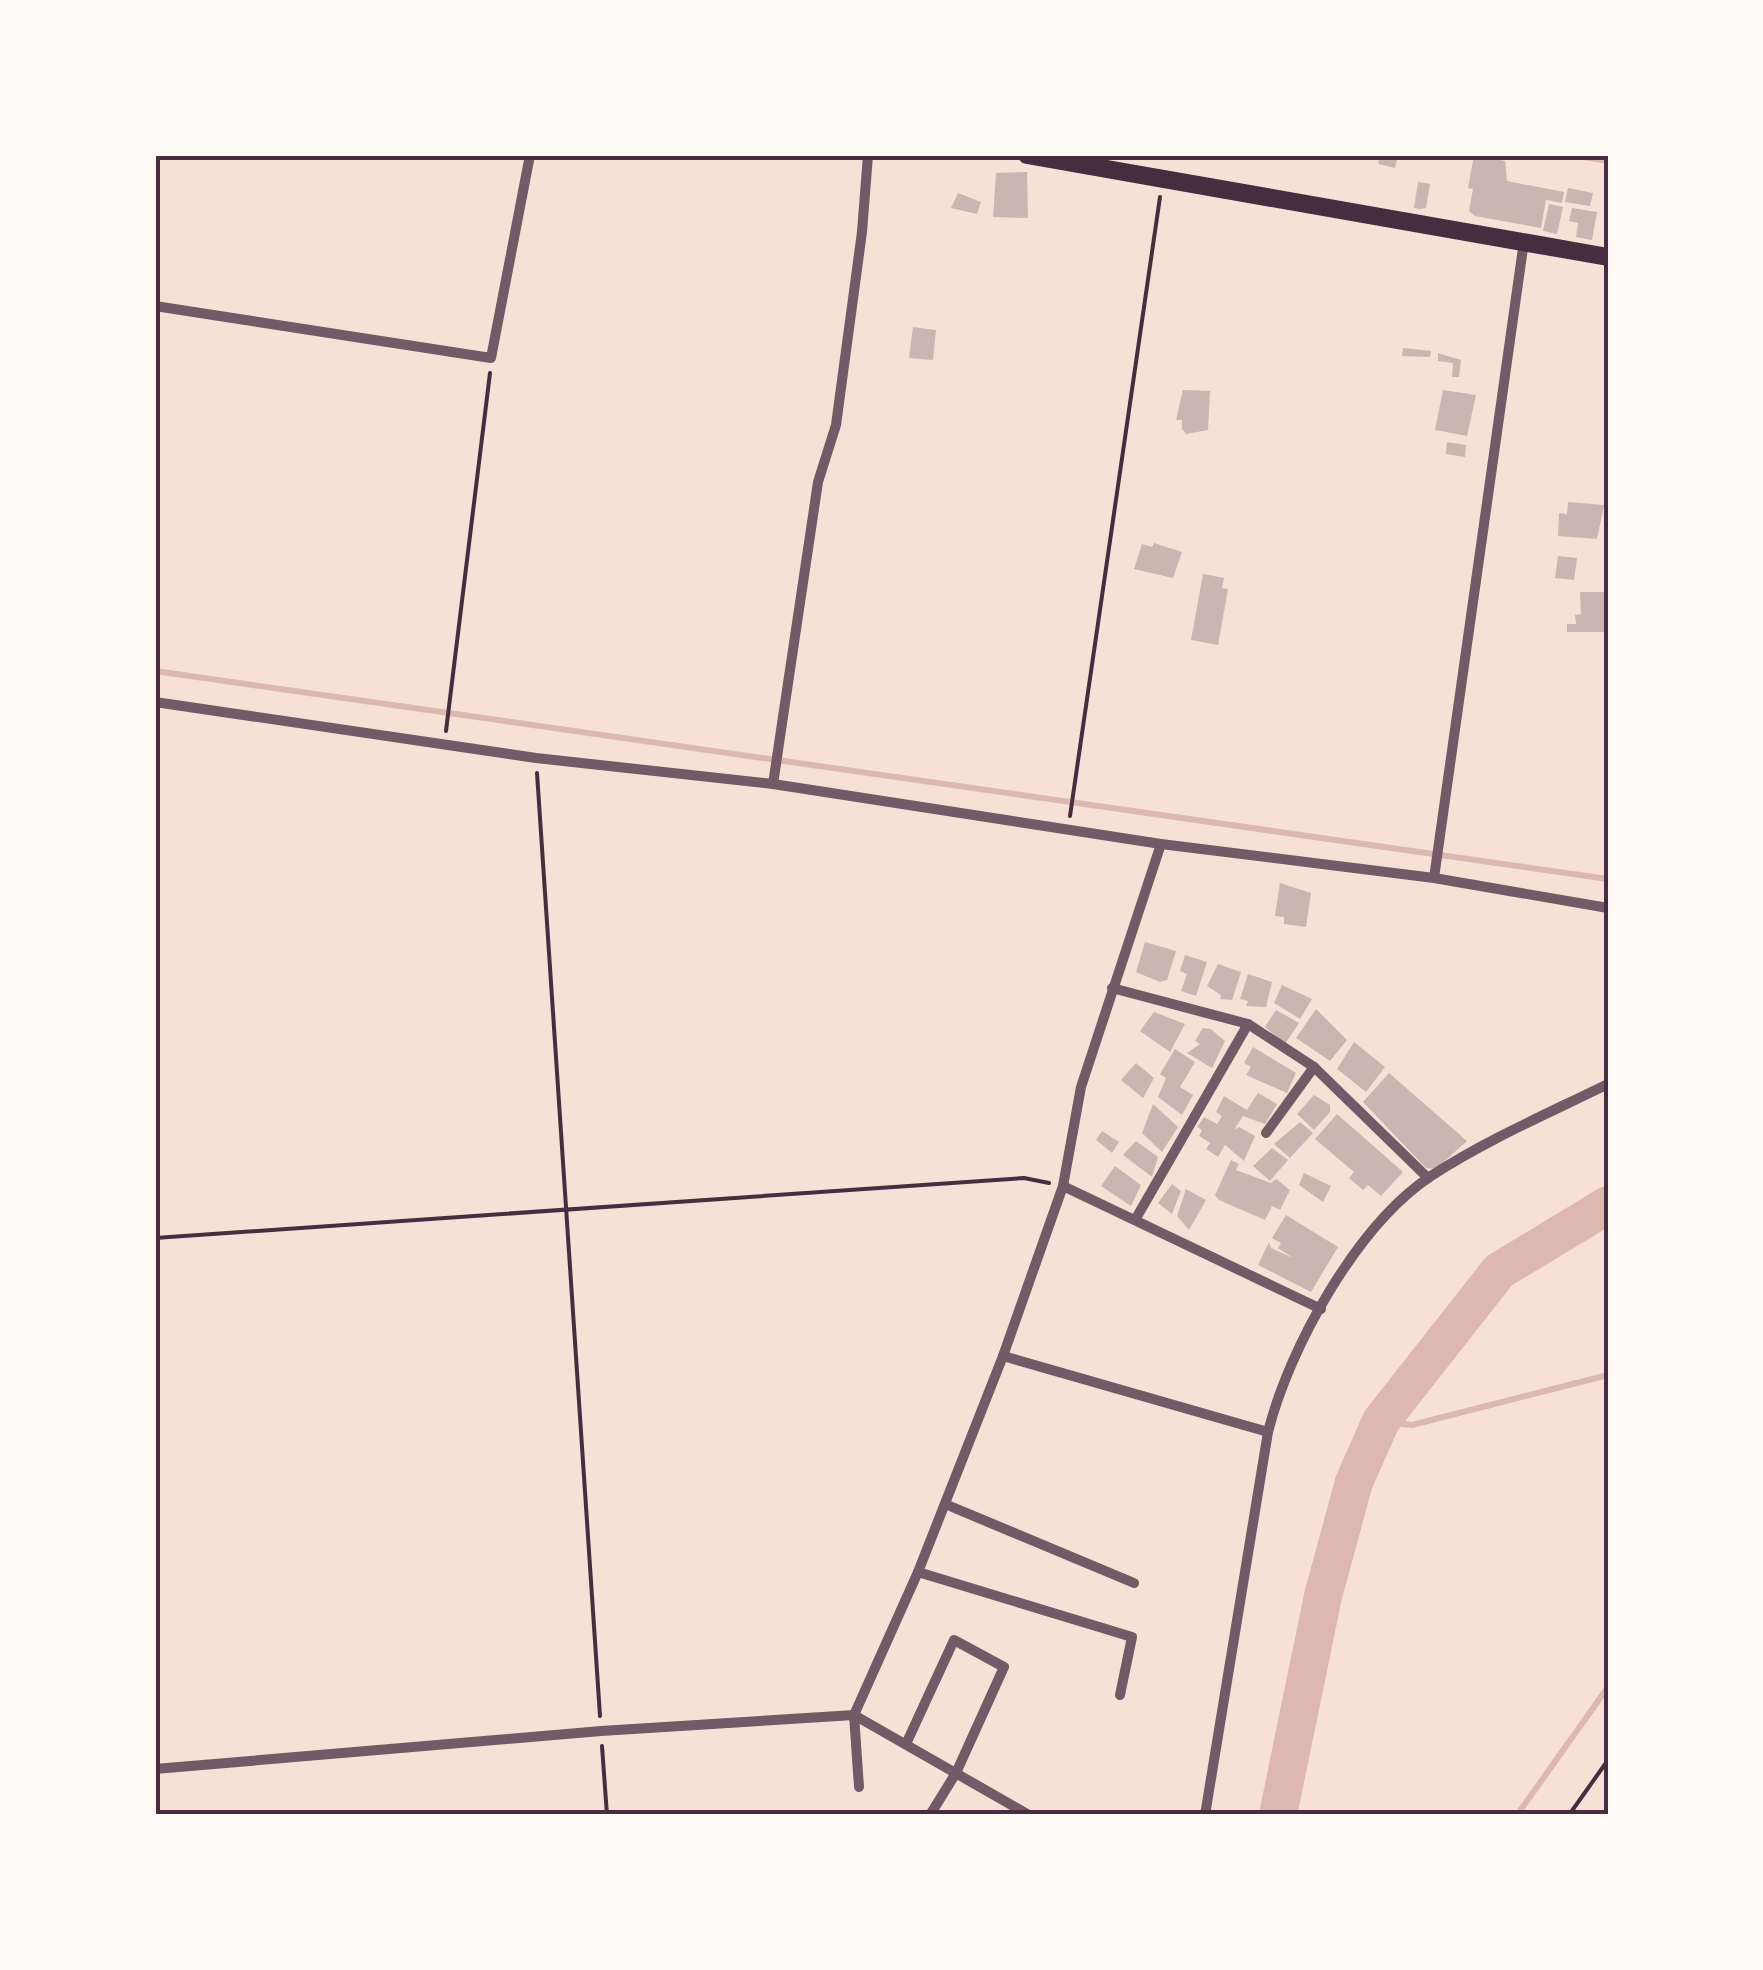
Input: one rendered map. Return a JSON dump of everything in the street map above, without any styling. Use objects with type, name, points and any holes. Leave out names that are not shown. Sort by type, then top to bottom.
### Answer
[{"type":"main road","points":[[1027,155],[1608,257]]},
{"type":"street","points":[[155,306],[492,358],[530,155]]},
{"type":"street","points":[[773,784],[818,482],[836,426],[862,232],[868,155]]},
{"type":"street","points":[[1434,878],[1524,241]]},
{"type":"street","points":[[155,702],[444,741],[536,758],[773,784],[1161,844],[1434,878],[1608,908]]},
{"type":"street","points":[[859,1787],[854,1715],[945,1504],[1064,1186],[1081,1087],[1161,844]]},
{"type":"street","points":[[1112,988],[1248,1024],[1314,1067],[1428,1178]]},
{"type":"street","points":[[1135,1220],[1248,1024]]},
{"type":"street","points":[[1266,1133],[1314,1067]]},
{"type":"street","points":[[1205,1815],[1268,1432],[1278,1390],[1321,1309],[1389,1212],[1428,1178],[1608,1084]]},
{"type":"street","points":[[1064,1186],[1321,1309]]},
{"type":"street","points":[[1003,1356],[1268,1432]]},
{"type":"street","points":[[945,1504],[1134,1583]]},
{"type":"street","points":[[918,1572],[1132,1637],[1120,1696]]},
{"type":"street","points":[[906,1744],[954,1640],[1004,1668],[956,1773],[930,1815]]},
{"type":"street","points":[[155,1769],[601,1731],[854,1715],[1030,1815]]},
{"type":"path","points":[[1068,830],[1163,178]]},
{"type":"path","points":[[444,741],[492,358]]},
{"type":"path","points":[[536,758],[607,1815]]},
{"type":"path","points":[[155,1238],[1024,1178],[1064,1186]]},
{"type":"path","points":[[1569,1815],[1608,1760]]},
{"type":"building","points":[[1380,155],[1398,155],[1395,168],[1378,164]]},
{"type":"building","points":[[1474,155],[1505,161],[1507,181],[1564,192],[1562,203],[1546,200],[1541,228],[1475,216],[1469,211],[1473,189],[1468,188]]},
{"type":"building","points":[[1027,172],[1028,218],[993,217],[996,173]]},
{"type":"building","points":[[1418,182],[1430,184],[1426,208],[1414,208]]},
{"type":"building","points":[[1568,188],[1593,193],[1590,206],[1565,202]]},
{"type":"building","points":[[958,193],[981,202],[977,214],[951,208]]},
{"type":"building","points":[[1549,204],[1563,207],[1557,234],[1543,231]]},
{"type":"building","points":[[1572,208],[1597,212],[1592,240],[1576,237],[1578,223],[1569,221]]},
{"type":"building","points":[[913,327],[936,330],[933,360],[909,358]]},
{"type":"building","points":[[1403,348],[1431,351],[1430,357],[1402,356]]},
{"type":"building","points":[[1438,353],[1461,360],[1459,377],[1452,377],[1453,363],[1438,361]]},
{"type":"building","points":[[1183,390],[1210,391],[1208,430],[1186,434],[1182,420],[1176,420]]},
{"type":"building","points":[[1443,390],[1476,395],[1467,436],[1435,430]]},
{"type":"building","points":[[1447,442],[1466,445],[1465,457],[1446,454]]},
{"type":"building","points":[[1568,502],[1604,505],[1597,539],[1558,536],[1559,513],[1567,514]]},
{"type":"building","points":[[1154,543],[1182,552],[1173,578],[1134,569],[1142,544],[1152,547]]},
{"type":"building","points":[[1558,556],[1577,558],[1574,580],[1555,578]]},
{"type":"building","points":[[1203,574],[1224,578],[1222,588],[1228,589],[1218,645],[1191,640]]},
{"type":"building","points":[[1580,592],[1608,592],[1608,632],[1567,632],[1567,624],[1576,624],[1575,615],[1581,614]]},
{"type":"building","points":[[1280,883],[1311,893],[1306,927],[1284,924],[1284,917],[1275,916]]},
{"type":"building","points":[[1145,942],[1176,951],[1167,980],[1160,982],[1136,972]]},
{"type":"building","points":[[1185,955],[1207,962],[1196,996],[1181,991],[1187,974],[1180,971]]},
{"type":"building","points":[[1218,964],[1241,972],[1232,1000],[1220,999],[1221,995],[1207,986]]},
{"type":"building","points":[[1248,974],[1272,982],[1266,1007],[1246,1006],[1248,1001],[1240,999]]},
{"type":"building","points":[[1282,985],[1312,999],[1300,1019],[1274,1003]]},
{"type":"building","points":[[1316,1009],[1347,1040],[1330,1061],[1296,1038]]},
{"type":"building","points":[[1276,1010],[1299,1023],[1285,1044],[1265,1027]]},
{"type":"building","points":[[1154,1012],[1185,1024],[1170,1052],[1140,1031]]},
{"type":"building","points":[[1203,1028],[1211,1029],[1225,1041],[1212,1068],[1187,1053],[1200,1044],[1195,1041]]},
{"type":"building","points":[[1354,1042],[1385,1067],[1366,1092],[1337,1069]]},
{"type":"building","points":[[1253,1047],[1296,1073],[1287,1093],[1246,1075],[1251,1067],[1244,1063]]},
{"type":"building","points":[[1175,1049],[1195,1062],[1180,1087],[1193,1095],[1182,1115],[1158,1097],[1166,1078],[1160,1074]]},
{"type":"building","points":[[1136,1063],[1154,1078],[1143,1098],[1121,1080]]},
{"type":"building","points":[[1389,1073],[1467,1141],[1436,1169],[1426,1168],[1363,1102]]},
{"type":"building","points":[[1258,1093],[1277,1104],[1265,1124],[1243,1116],[1234,1130],[1239,1127],[1255,1136],[1244,1161],[1225,1145],[1218,1157],[1206,1149],[1210,1143],[1199,1136],[1202,1130],[1197,1127],[1204,1117],[1217,1124],[1222,1116],[1216,1112],[1224,1096],[1247,1110]]},
{"type":"building","points":[[1314,1095],[1330,1105],[1330,1112],[1314,1130],[1297,1114]]},
{"type":"building","points":[[1153,1104],[1178,1127],[1162,1152],[1142,1133]]},
{"type":"building","points":[[1337,1114],[1403,1172],[1381,1196],[1368,1185],[1363,1190],[1349,1178],[1354,1172],[1315,1139]]},
{"type":"building","points":[[1300,1122],[1313,1133],[1290,1158],[1274,1144]]},
{"type":"building","points":[[1102,1131],[1119,1142],[1112,1153],[1096,1140]]},
{"type":"building","points":[[1136,1141],[1158,1157],[1152,1177],[1123,1155]]},
{"type":"building","points":[[1272,1148],[1288,1160],[1270,1181],[1253,1166]]},
{"type":"building","points":[[1231,1160],[1239,1164],[1236,1170],[1271,1183],[1276,1179],[1290,1190],[1280,1210],[1272,1206],[1265,1220],[1219,1200],[1215,1195]]},
{"type":"building","points":[[1115,1166],[1141,1185],[1131,1206],[1101,1186]]},
{"type":"building","points":[[1304,1173],[1331,1186],[1323,1202],[1299,1185]]},
{"type":"building","points":[[1172,1184],[1181,1191],[1172,1214],[1158,1203]]},
{"type":"building","points":[[1186,1189],[1206,1200],[1189,1230],[1177,1216]]},
{"type":"building","points":[[1286,1215],[1338,1247],[1311,1292],[1258,1265],[1269,1242],[1271,1248],[1293,1258],[1278,1248],[1281,1243],[1272,1238]]},
{"type":"waterway","points":[[1571,155],[1608,161]]},
{"type":"waterway","points":[[155,671],[1608,879]]},
{"type":"waterway","points":[[1278,1815],[1323,1596],[1354,1482],[1381,1421],[1499,1271],[1608,1205]]},
{"type":"waterway","points":[[1381,1421],[1412,1425],[1608,1375]]},
{"type":"waterway","points":[[1517,1815],[1608,1687]]}]
